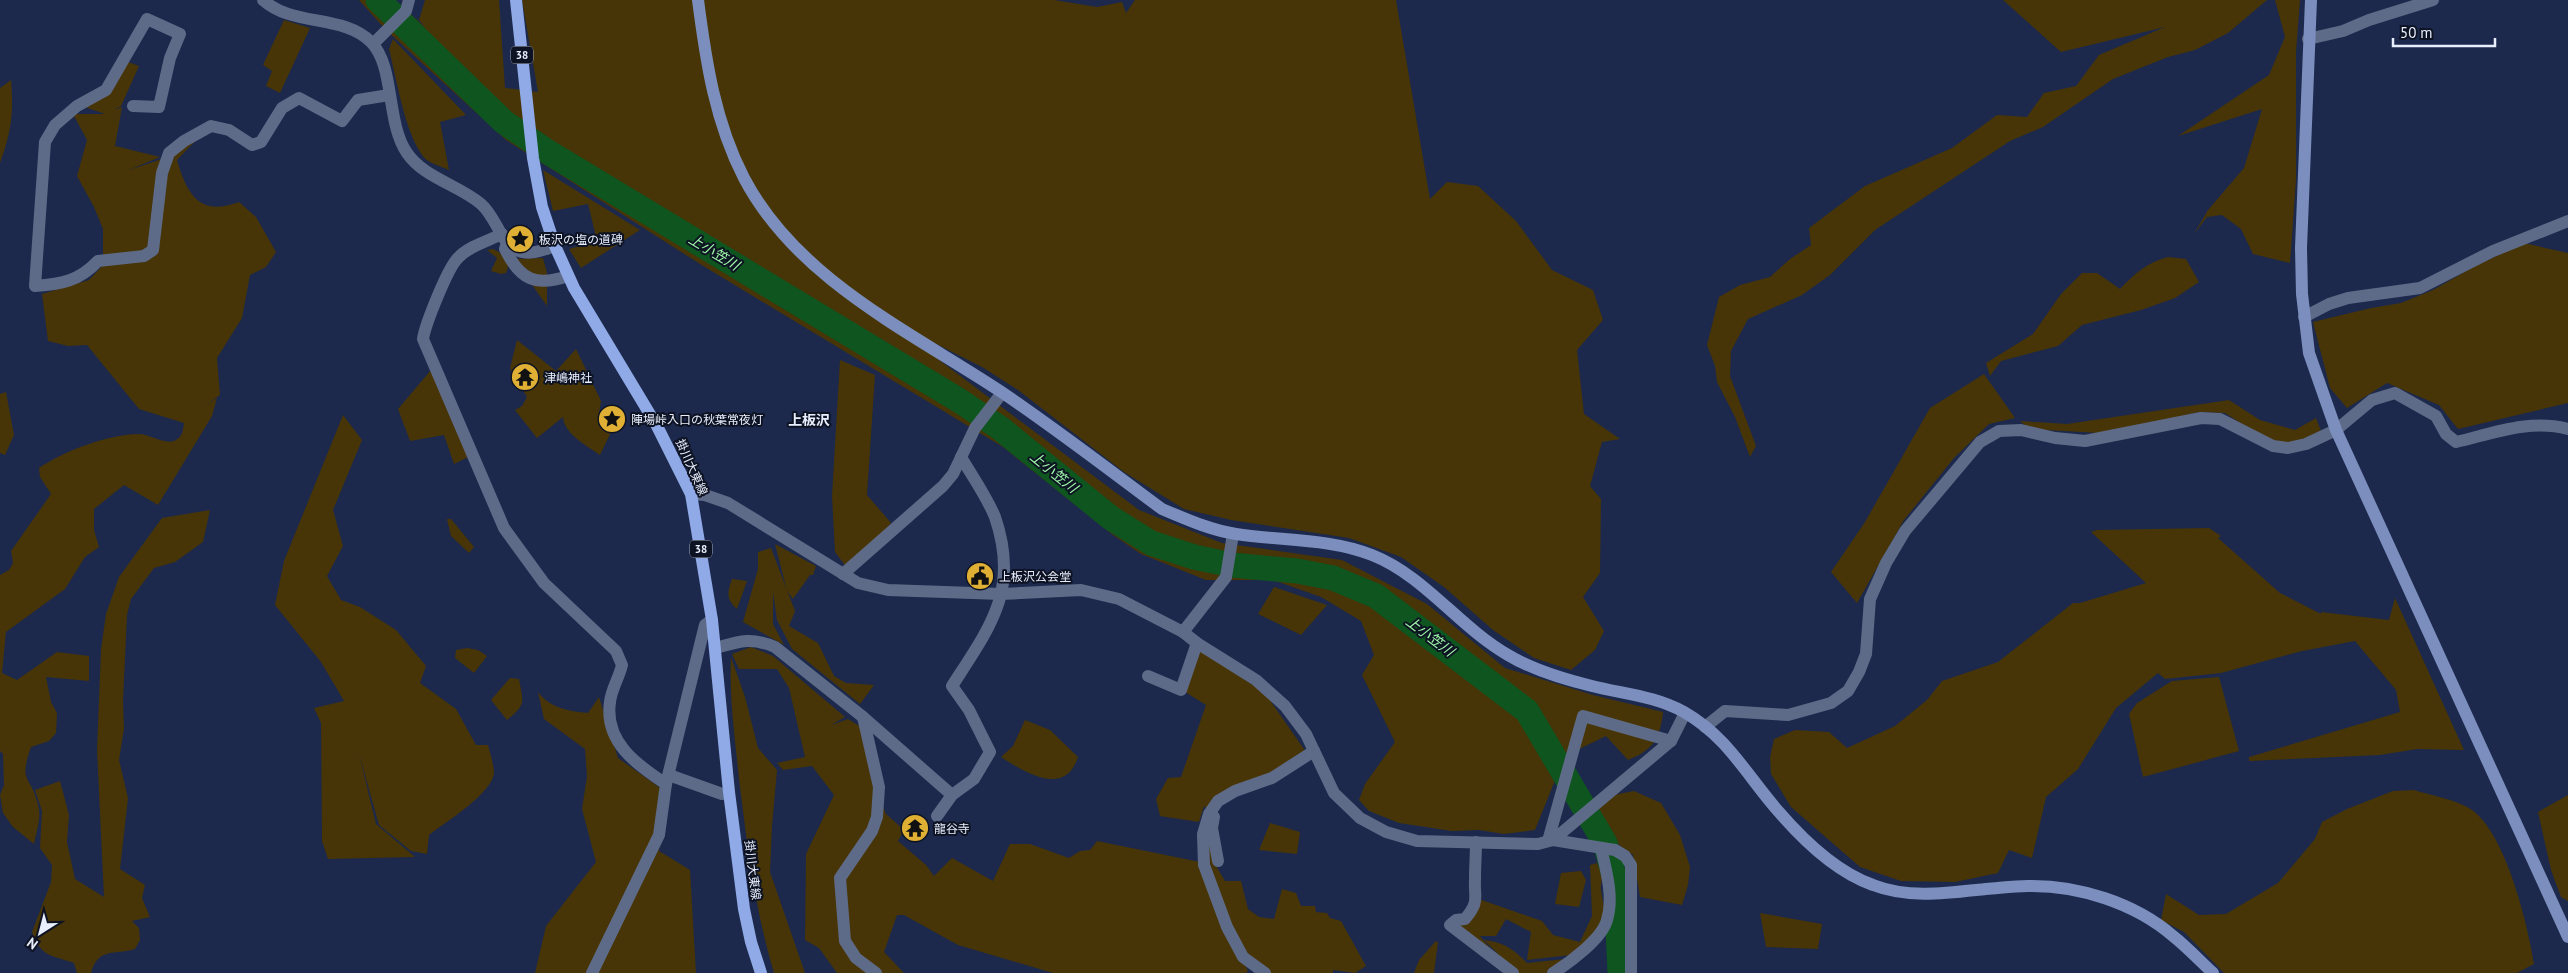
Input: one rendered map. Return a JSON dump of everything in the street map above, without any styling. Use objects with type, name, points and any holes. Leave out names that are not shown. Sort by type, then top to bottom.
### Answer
[{"type":"main road","name":"掛川大東線","points":[[516,0],[532,158],[542,206],[555,246],[568,276],[657,426],[691,494],[716,648],[729,792],[744,909],[751,942],[761,973]]},
{"type":"street","points":[[263,0],[274,9],[351,29],[373,44],[383,60],[389,95],[401,142],[407,153],[421,167],[480,204],[492,216],[505,238],[516,250],[530,253],[555,246]]},
{"type":"street","points":[[698,0],[713,98],[730,146],[744,179],[785,237],[820,271],[861,302],[1002,393],[1162,508],[1232,538],[1338,545],[1373,556],[1407,574],[1507,655],[1541,671],[1591,686],[1650,698],[1685,713],[1718,736],[1746,768],[1779,812],[1836,867],[1874,886],[1915,894],[2028,886],[2063,888],[2097,896],[2136,911],[2172,934],[2213,973]]},
{"type":"street","points":[[2311,0],[2301,248],[2304,317],[2316,376],[2336,430],[2568,937]]},
{"type":"street","points":[[2308,39],[2343,31],[2369,20],[2433,0]]},
{"type":"street","points":[[373,44],[408,5]]},
{"type":"street","points":[[132,106],[159,106],[170,58],[180,34],[147,19],[106,90],[70,112],[55,125],[44,142],[35,286],[74,279],[86,274],[98,261],[144,256],[154,250],[162,172],[169,153],[184,140],[211,126],[229,130],[252,145],[261,142],[282,108],[299,98],[342,121],[358,100],[389,95]]},
{"type":"street","points":[[2304,317],[2329,304],[2348,298],[2420,288],[2493,251],[2568,221]]},
{"type":"street","points":[[505,238],[505,249],[512,262],[535,281],[544,282],[568,276]]},
{"type":"street","points":[[505,238],[467,250],[456,259],[425,326],[423,339],[504,528],[544,583],[616,651],[622,665],[610,702],[610,723],[620,746],[635,764],[668,779],[722,794],[729,792]]},
{"type":"street","points":[[843,574],[943,486],[953,474],[975,428],[1002,393]]},
{"type":"street","points":[[1705,727],[1725,711],[1788,714],[1830,704],[1848,691],[1859,672],[1866,654],[1870,599],[1905,531],[1980,442],[1999,431],[2021,430],[2055,438],[2085,441],[2201,418],[2220,419],[2273,446],[2288,448],[2306,444],[2336,430],[2372,400],[2395,393],[2436,416],[2446,434],[2456,442],[2524,425],[2552,425],[2568,429]]},
{"type":"street","points":[[937,816],[952,795],[974,779],[990,752],[969,710],[952,686],[989,628],[1005,580],[1005,556],[994,516],[961,457]]},
{"type":"street","points":[[691,494],[705,495],[728,503],[858,583],[888,590],[1001,594],[1081,590],[1119,599],[1183,632],[1256,680],[1284,706],[1306,734],[1334,793],[1360,818],[1386,832],[1417,841],[1538,844],[1551,840],[1671,741],[1685,713]]},
{"type":"street","points":[[1183,632],[1226,577],[1232,538]]},
{"type":"street","points":[[592,973],[659,835],[668,779],[705,625],[712,620]]},
{"type":"street","points":[[716,648],[745,640],[759,640],[775,647],[863,717],[952,795]]},
{"type":"street","points":[[1148,676],[1181,690],[1197,643]]},
{"type":"street","points":[[1551,840],[1562,790],[1583,716],[1671,741]]},
{"type":"street","points":[[863,717],[879,787],[877,817],[872,831],[840,878],[845,941],[856,958],[876,973]]},
{"type":"street","points":[[1264,973],[1249,968],[1227,927],[1204,865],[1203,834],[1209,814],[1218,801],[1272,778],[1314,751]]},
{"type":"street","points":[[1218,861],[1212,821],[1225,797]]},
{"type":"street","points":[[1551,840],[1615,850],[1625,856],[1631,866],[1631,973]]},
{"type":"street","points":[[1476,842],[1474,881],[1477,895],[1473,910],[1465,919],[1456,920],[1450,924],[1514,973]]},
{"type":"street","points":[[1553,973],[1566,965],[1588,945],[1601,932],[1607,920],[1609,896],[1597,847]]},
{"type":"shaded area","points":[[359,0],[395,0],[425,27],[419,20],[425,0],[499,0],[505,88],[538,92],[522,0],[1054,0],[1097,7],[1122,2],[1126,13],[1135,0],[1396,0],[1430,199],[1447,182],[1478,186],[1516,221],[1552,270],[1593,290],[1603,320],[1577,350],[1584,414],[1620,439],[1602,442],[1590,486],[1601,499],[1600,573],[1583,597],[1604,631],[1595,650],[1571,670],[1534,658],[1493,630],[1444,587],[1401,557],[1349,538],[1231,520],[1184,509],[1124,472],[1018,390],[982,367],[879,315],[1139,510],[1222,543],[1342,560],[1427,604],[1505,668],[1593,695],[1663,712],[1660,729],[1654,742],[1644,752],[1628,760],[1606,736],[1565,756],[1535,734],[1556,778],[1535,830],[1504,834],[1479,830],[1452,831],[1399,823],[1369,811],[1359,800],[1365,784],[1395,742],[1362,675],[1374,655],[1361,621],[1321,597],[1273,580],[1206,580],[1141,554],[1113,535],[1003,447],[700,264],[506,140],[386,30]]},
{"type":"shaded area","points":[[2003,0],[2267,0],[2228,33],[2195,50],[2168,57],[2113,79],[2043,127],[2010,141],[1875,230],[1830,275],[1802,295],[1748,319],[1731,351],[1730,376],[1756,446],[1750,457],[1735,417],[1717,382],[1715,366],[1707,345],[1719,297],[1740,285],[1770,277],[1790,259],[1811,245],[1809,228],[1865,186],[1952,148],[1997,115],[2027,117],[2044,93],[2076,86],[2099,55],[2165,27],[2061,52]]},
{"type":"shaded area","points":[[2275,0],[2300,0],[2296,52],[2296,179],[2290,263],[2253,254],[2241,229],[2222,215],[2207,217],[2194,234],[2208,210],[2244,168],[2262,109],[2178,136],[2269,75],[2285,37]]},
{"type":"shaded area","points":[[284,20],[310,28],[280,93],[266,86],[272,71],[263,65]]},
{"type":"shaded area","points":[[393,39],[466,115],[440,122],[449,170],[424,158],[410,132],[389,49]]},
{"type":"shaded area","points":[[128,62],[139,66],[121,106],[114,110],[122,107],[115,146],[160,157],[129,170],[162,159],[204,132],[177,160],[190,192],[204,204],[214,207],[239,202],[256,217],[276,252],[266,267],[250,275],[242,318],[217,358],[220,395],[205,406],[217,398],[212,416],[158,505],[124,485],[94,509],[94,530],[99,547],[85,557],[65,589],[6,632],[2,673],[17,680],[57,652],[89,656],[89,681],[46,677],[51,702],[57,713],[56,733],[49,741],[31,747],[27,759],[27,779],[35,795],[39,810],[34,844],[13,827],[3,813],[0,795],[4,785],[3,754],[0,751],[0,575],[9,570],[13,563],[11,551],[51,494],[40,477],[39,468],[74,450],[114,437],[139,434],[168,442],[176,440],[182,432],[184,423],[139,409],[87,345],[68,346],[48,341],[42,294],[89,280],[103,265],[103,229],[94,207],[77,176],[87,140],[73,114],[105,114],[85,107]]},
{"type":"shaded area","points":[[11,80],[11,123],[0,163],[0,88]]},
{"type":"shaded area","points":[[543,170],[640,230],[581,268],[569,249],[597,241],[588,204],[553,211]]},
{"type":"shaded area","points":[[2524,243],[2568,253],[2568,403],[2458,429],[2439,405],[2387,383],[2347,408],[2330,388],[2313,322],[2401,303],[2433,290],[2477,265]]},
{"type":"shaded area","points":[[493,249],[499,252],[509,264],[506,273],[501,274],[491,271],[497,258],[487,250]]},
{"type":"shaded area","points":[[2168,257],[2186,259],[2199,282],[2175,298],[2141,310],[2082,325],[2058,346],[2001,361],[1990,376],[1986,363],[2033,334],[2061,294],[2082,273],[2097,273],[2120,289],[2142,269]]},
{"type":"shaded area","points":[[543,258],[547,273],[547,306],[514,259]]},
{"type":"shaded area","points":[[517,340],[556,371],[576,349],[601,401],[599,413],[615,424],[600,455],[583,444],[567,429],[563,417],[537,438],[515,410],[522,406],[527,397],[510,368]]},
{"type":"shaded area","points":[[840,360],[875,375],[867,495],[891,523],[850,572],[835,552],[832,496]]},
{"type":"shaded area","points":[[431,370],[468,457],[454,464],[444,435],[410,441],[398,409]]},
{"type":"shaded area","points":[[1984,374],[2015,418],[1989,424],[1954,458],[1904,520],[1857,603],[1831,572],[1865,522],[1930,408]]},
{"type":"shaded area","points":[[6,392],[14,435],[5,455],[0,453],[0,394]]},
{"type":"shaded area","points":[[2229,400],[2260,420],[2295,430],[2316,418],[2321,431],[2302,441],[2279,443],[2251,430],[2225,413],[2198,412],[2165,421],[2100,433],[2029,429],[2020,421],[2067,424]]},
{"type":"shaded area","points":[[343,415],[362,440],[333,510],[343,546],[327,576],[341,600],[360,607],[396,630],[426,666],[420,683],[456,709],[476,745],[488,745],[493,766],[494,773],[491,781],[477,799],[429,835],[427,854],[411,851],[379,825],[359,754],[376,824],[415,857],[328,859],[322,841],[321,723],[314,708],[344,701],[321,662],[275,605],[284,561]]},
{"type":"shaded area","points":[[210,510],[203,542],[175,562],[154,568],[131,599],[127,615],[123,701],[124,729],[119,760],[128,798],[120,869],[145,885],[142,898],[150,917],[132,921],[139,928],[140,940],[135,949],[103,956],[98,959],[91,973],[77,973],[74,963],[43,951],[32,932],[51,882],[52,865],[40,848],[42,811],[35,790],[60,781],[69,815],[67,842],[75,879],[104,897],[97,750],[101,649],[106,614],[119,577],[162,518]]},
{"type":"shaded area","points":[[447,519],[451,519],[474,547],[469,553],[451,536]]},
{"type":"shaded area","points":[[2209,528],[2221,536],[2218,538],[2280,593],[2321,614],[2321,612],[2389,620],[2395,598],[2464,750],[2417,749],[2380,755],[2249,761],[2249,757],[2400,712],[2396,690],[2355,641],[2302,651],[2221,673],[2165,679],[2158,673],[2116,708],[2078,769],[2046,797],[2032,858],[2009,850],[1998,873],[1955,882],[1901,881],[1860,867],[1791,807],[1771,774],[1770,757],[1774,739],[1795,730],[1829,732],[1847,748],[1895,726],[1927,700],[1942,681],[1998,662],[2073,603],[2080,603],[2146,583],[2091,532],[2097,530]]},
{"type":"shaded area","points":[[775,544],[816,566],[813,575],[810,575],[793,599],[787,591]]},
{"type":"shaded area","points":[[771,548],[795,611],[789,626],[818,643],[834,676],[846,683],[874,685],[860,704],[792,649],[777,620],[773,592],[773,624],[784,645],[743,622],[758,569],[758,552]]},
{"type":"shaded area","points":[[732,579],[747,581],[737,609],[729,599],[729,588]]},
{"type":"shaded area","points":[[1274,587],[1327,605],[1301,635],[1258,614]]},
{"type":"shaded area","points":[[751,647],[773,656],[845,717],[831,725],[848,719],[866,730],[871,779],[886,814],[904,830],[898,841],[926,865],[934,876],[952,858],[993,881],[1010,844],[1030,844],[1069,858],[1080,851],[1090,850],[1097,841],[1200,862],[1211,836],[1215,864],[1225,881],[1241,881],[1248,909],[1259,917],[1274,919],[1282,889],[1296,893],[1301,906],[1315,906],[1316,912],[1327,913],[1330,918],[1341,921],[1366,966],[1355,973],[1333,970],[1333,973],[1266,973],[1251,963],[1227,923],[1248,971],[1246,973],[1053,973],[958,945],[904,915],[897,915],[884,952],[904,973],[837,973],[819,948],[805,940],[806,854],[834,795],[812,766],[783,770],[777,763],[805,757],[789,688],[777,669],[739,669],[732,654]]},
{"type":"shaded area","points":[[467,648],[478,650],[487,656],[474,673],[455,658],[456,650]]},
{"type":"shaded area","points":[[1198,648],[1265,693],[1306,752],[1208,810],[1204,806],[1199,822],[1160,816],[1156,799],[1168,778],[1181,777],[1206,705],[1182,690]]},
{"type":"shaded area","points":[[731,657],[745,697],[758,748],[777,770],[770,872],[805,973],[774,973],[767,949],[757,901],[739,779],[732,703]]},
{"type":"shaded area","points":[[2219,677],[2239,751],[2143,777],[2129,714],[2137,703],[2172,681]]},
{"type":"shaded area","points":[[510,678],[519,679],[522,702],[518,710],[507,720],[491,700]]},
{"type":"shaded area","points":[[538,692],[548,702],[560,708],[588,713],[599,697],[618,758],[663,790],[659,851],[690,870],[696,973],[535,973],[546,926],[596,862],[582,809],[587,776],[585,749],[544,719]]},
{"type":"shaded area","points":[[1025,720],[1050,730],[1078,757],[1072,769],[1064,776],[1054,779],[1043,778],[1021,769],[1001,757],[1013,746]]},
{"type":"shaded area","points":[[2414,790],[2464,805],[2482,819],[2494,836],[2513,879],[2534,964],[2517,973],[2224,973],[2184,932],[2161,920],[2166,894],[2199,915],[2226,914],[2278,883],[2315,839],[2322,822],[2347,809],[2393,791]]},
{"type":"shaded area","points":[[1634,791],[1661,803],[1680,835],[1690,867],[1688,885],[1682,905],[1640,897],[1633,855],[1607,833],[1600,820],[1598,802],[1618,794]]},
{"type":"shaded area","points":[[2568,795],[2568,901],[2561,897],[2551,870],[2538,812]]},
{"type":"shaded area","points":[[1270,823],[1300,832],[1297,854],[1259,850]]},
{"type":"shaded area","points":[[1597,863],[1603,877],[1601,889],[1604,908],[1603,915],[1597,928],[1571,955],[1527,960],[1531,932],[1506,919],[1496,936],[1480,936],[1502,962],[1454,928],[1476,898],[1542,921],[1553,935],[1580,942],[1592,916],[1590,865]]},
{"type":"shaded area","points":[[1581,871],[1586,880],[1579,907],[1555,904],[1561,873]]},
{"type":"shaded area","points":[[1760,913],[1822,924],[1818,949],[1766,947]]},
{"type":"shaded area","points":[[1484,940],[1497,942],[1508,947],[1527,963],[1565,959],[1552,973],[1517,973]]},
{"type":"shaded area","points":[[1436,941],[1438,942],[1434,973],[1414,973],[1419,960]]},
{"type":"waterway","name":"上小笠川","points":[[378,0],[504,122],[548,152],[960,401],[1000,428],[1111,518],[1151,543],[1194,557],[1232,565],[1297,571],[1333,578],[1376,596],[1527,711],[1605,843],[1616,883],[1620,973]]},
{"type":"place","name":"板沢の塩の道碑","points":[[520,239]]},
{"type":"place","name":"津嶋神社","points":[[525,377]]},
{"type":"place","name":"陣場峠入口の秋葉常夜灯","points":[[612,419]]},
{"type":"place","name":"上板沢公会堂","points":[[980,576]]},
{"type":"place","name":"龍谷寺","points":[[915,828]]},
{"type":"district","name":"上板沢","points":[[809,420]]}]
